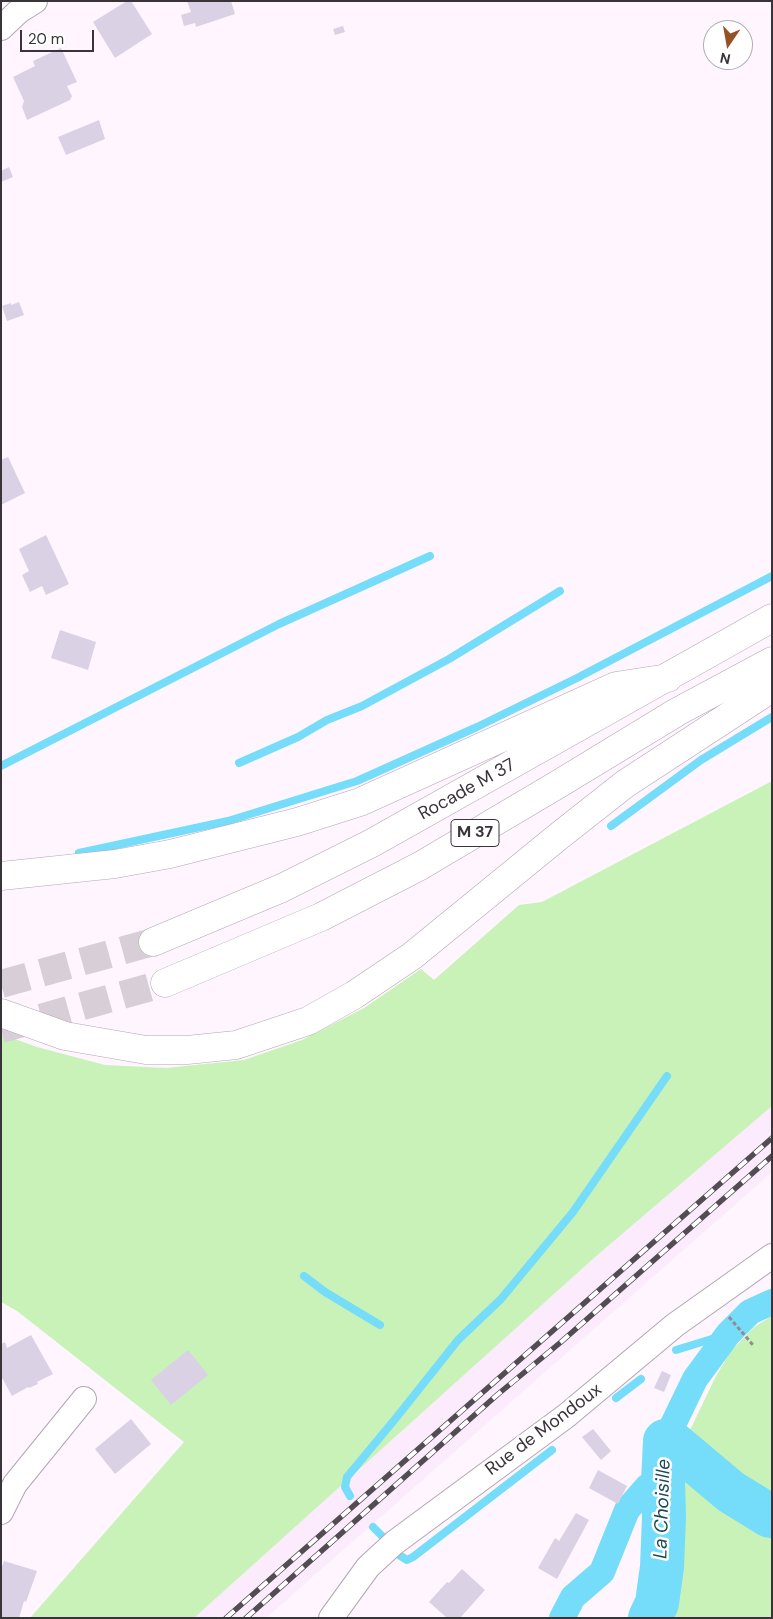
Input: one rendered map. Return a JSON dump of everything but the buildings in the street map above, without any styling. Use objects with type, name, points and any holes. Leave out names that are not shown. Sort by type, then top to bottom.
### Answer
[{"type":"highway","name":"Rocade M 37","points":[[153,942],[282,888],[372,843],[772,618]]},
{"type":"highway","name":"M 37","points":[[166,982],[322,917],[420,866],[677,712],[772,661]]},
{"type":"highway","points":[[1,876],[115,864],[170,854],[297,822],[360,802],[616,686],[668,678]]},
{"type":"highway","points":[[1,1013],[66,1036],[146,1050],[187,1050],[236,1045],[308,1021],[354,995],[412,956],[625,784],[772,688]]},
{"type":"street","points":[[1,28],[19,11],[35,1]]},
{"type":"street","name":"Rue de Mondoux","points":[[330,1618],[368,1567],[394,1543],[566,1416],[676,1325],[772,1256]]},
{"type":"street","points":[[1,1512],[15,1484],[84,1399]]},
{"type":"path","points":[[714,1299],[753,1345]]},
{"type":"shaded area","points":[[772,1106],[772,1172],[266,1618],[194,1618],[594,1258]]},
{"type":"green space","points":[[772,781],[772,1106],[594,1258],[194,1618],[30,1618],[184,1442],[17,1311],[1,1302],[1,1034],[37,1047],[105,1065],[166,1068],[244,1060],[302,1040],[364,1008],[421,969],[434,980],[519,905],[542,902]]},
{"type":"green space","points":[[772,1316],[772,1618],[668,1618],[675,1599],[677,1483],[683,1445],[714,1380],[730,1352],[754,1327]]},
{"type":"waterway","points":[[1,766],[279,624],[430,556]]},
{"type":"waterway","points":[[79,853],[228,821],[357,781],[477,727],[577,678],[772,576]]},
{"type":"waterway","points":[[239,763],[298,737],[327,720],[362,706],[449,659],[560,591]]},
{"type":"waterway","points":[[611,826],[701,760],[772,717]]},
{"type":"waterway","points":[[350,1496],[345,1487],[347,1477],[458,1340],[501,1299],[573,1212],[667,1076]]},
{"type":"waterway","points":[[304,1276],[325,1292],[380,1325]]},
{"type":"waterway","points":[[665,1441],[695,1379],[728,1334],[750,1312],[772,1302]]},
{"type":"waterway","points":[[676,1350],[728,1334]]},
{"type":"waterway","points":[[616,1398],[641,1379]]},
{"type":"waterway","name":"La Choisille","points":[[650,1618],[657,1603],[662,1567],[665,1441],[675,1445],[731,1492],[772,1516]]},
{"type":"waterway","points":[[399,1555],[407,1560],[413,1557],[552,1450]]},
{"type":"waterway","points":[[562,1618],[573,1597],[602,1572],[627,1510],[647,1487],[663,1481]]},
{"type":"waterway","points":[[373,1527],[386,1540]]},
{"type":"tunnel","points":[[1,984],[153,942]]},
{"type":"tunnel","points":[[1,1029],[165,983]]},
{"type":"railway","points":[[226,1618],[772,1138]]},
{"type":"railway","points":[[246,1618],[497,1395],[561,1342],[772,1156]]}]
